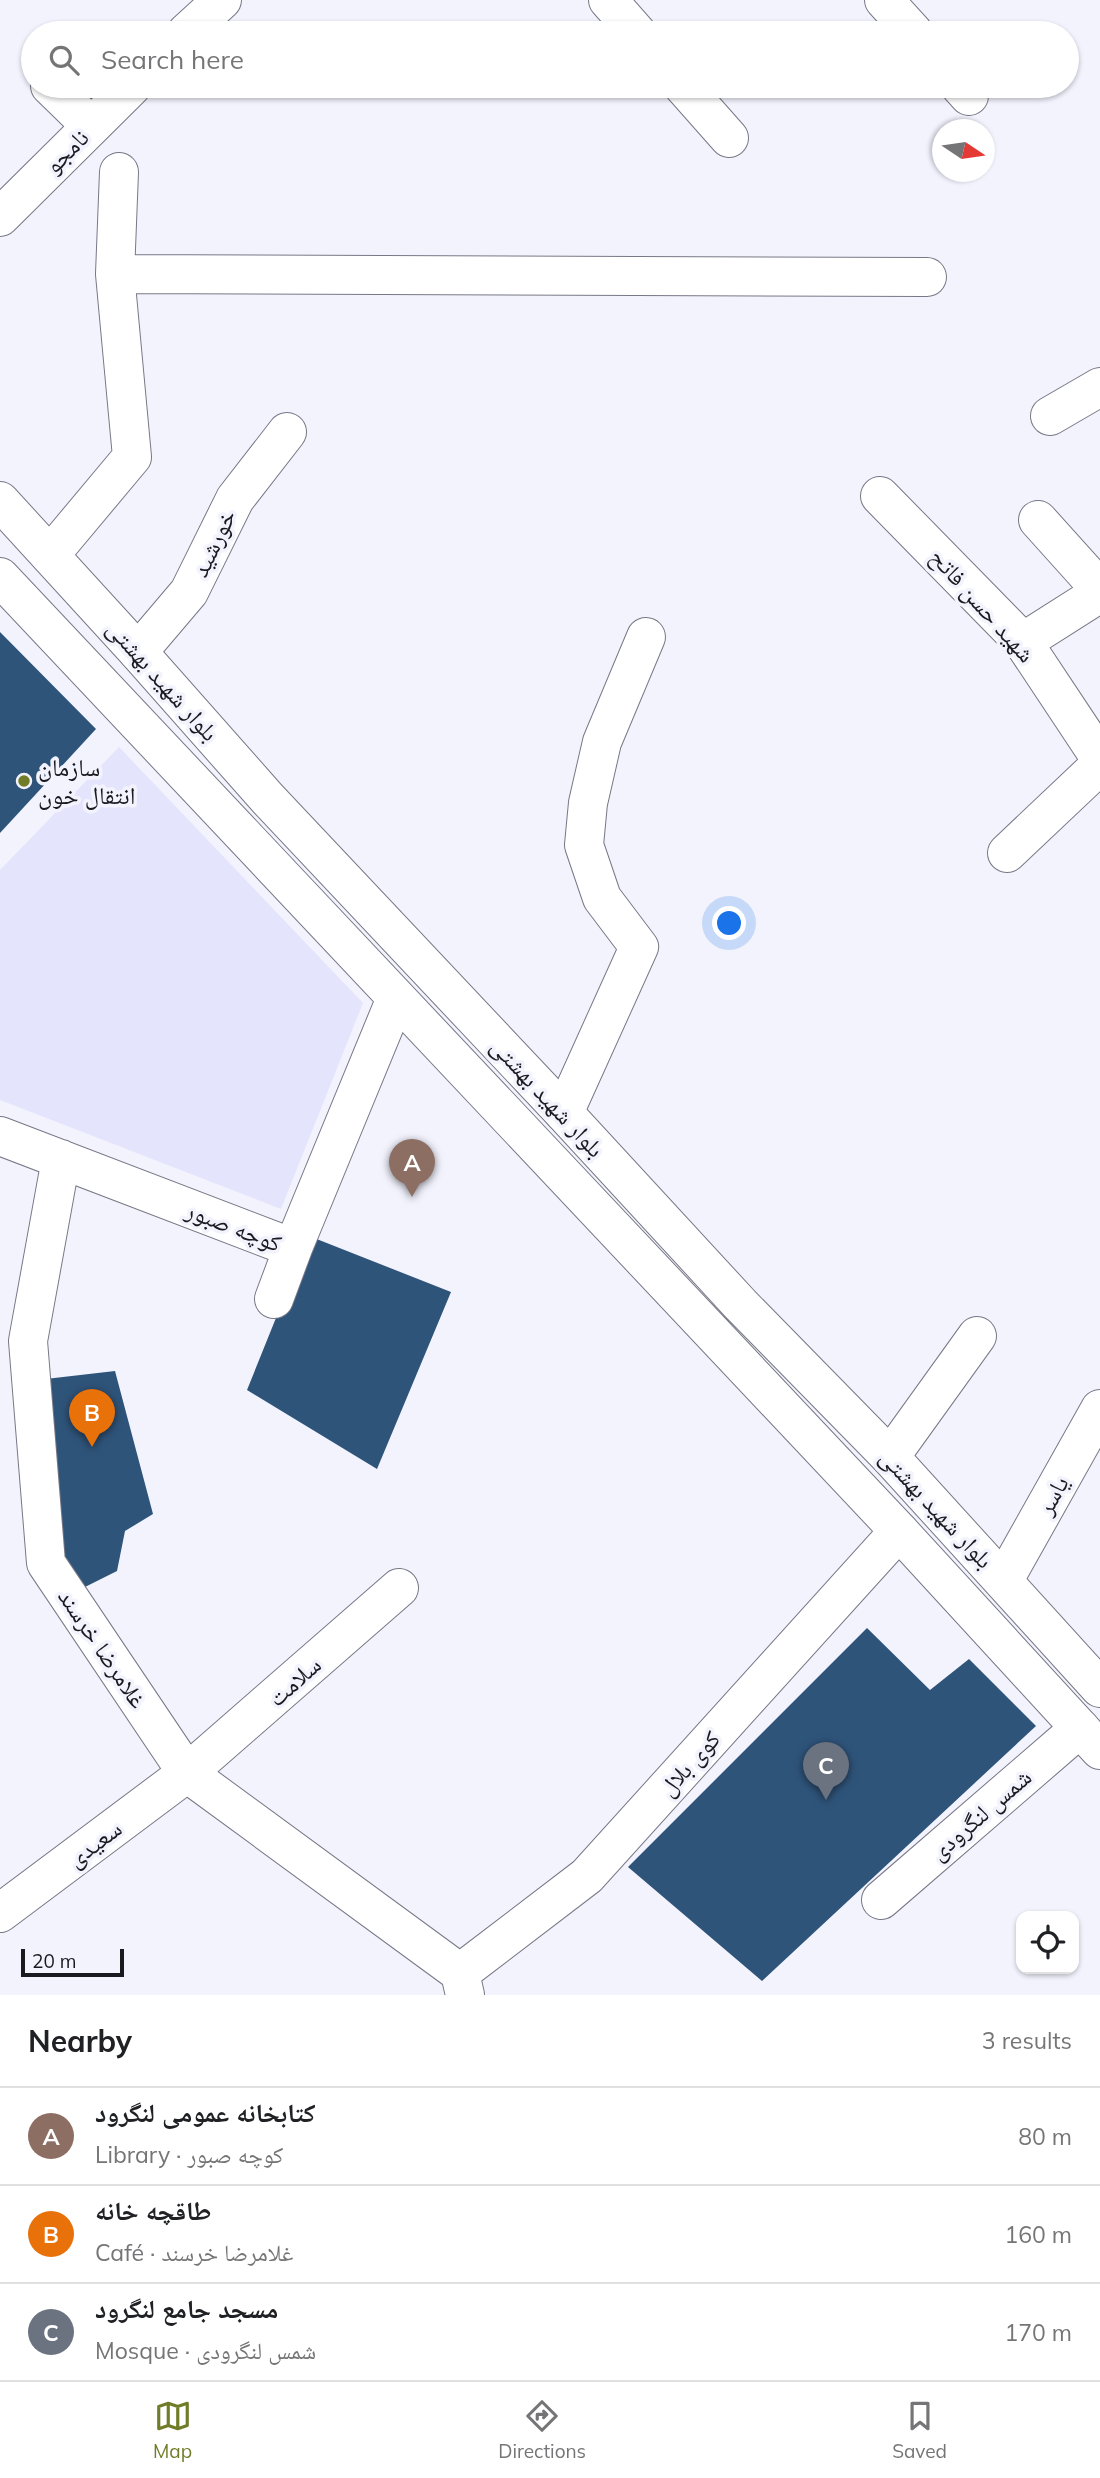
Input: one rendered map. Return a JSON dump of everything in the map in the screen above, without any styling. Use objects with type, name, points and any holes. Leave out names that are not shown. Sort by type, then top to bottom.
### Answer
[{"type":"street","points":[[608,0],[626,21]]},
{"type":"street","points":[[884,0],[903,21]]},
{"type":"street","points":[[62,98],[91,126]]},
{"type":"street","name":"نامجو","points":[[0,216],[120,98]]},
{"type":"street","points":[[694,98],[729,138]]},
{"type":"street","points":[[50,555],[132,457],[115,274],[119,172]]},
{"type":"street","points":[[115,274],[927,277]]},
{"type":"street","points":[[1050,416],[1100,387]]},
{"type":"street","name":"خورشید","points":[[138,652],[189,592],[235,499],[287,432]]},
{"type":"street","name":"شهید حسن فاتح","points":[[880,496],[1023,642],[1100,758]]},
{"type":"street","name":"بلوار شهید بهشتی","points":[[0,501],[268,799],[564,1113],[741,1306],[890,1457],[1100,1688]]},
{"type":"street","points":[[1023,642],[1100,591],[1038,520]]},
{"type":"street","name":"بلوار شهید بهشتی","points":[[0,578],[899,1531],[1090,1739]]},
{"type":"street","points":[[564,1113],[639,947],[602,898],[584,845],[588,803],[602,742],[646,637]]},
{"type":"street","points":[[1007,853],[1100,765]]},
{"type":"street","points":[[236,828],[268,799]]},
{"type":"street","name":"کوچه صبور","points":[[0,1136],[293,1248],[396,998]]},
{"type":"street","name":"غلامرضا خرسند","points":[[61,1160],[14,1344],[46,1563],[187,1773],[462,1984]]},
{"type":"street","points":[[274,1299],[293,1248]]},
{"type":"street","points":[[890,1457],[977,1336]]},
{"type":"street","name":"یاسر","points":[[1004,1580],[1100,1409]]},
{"type":"street","name":"کوی بلال","points":[[462,1984],[587,1875],[899,1531]]},
{"type":"street","name":"سلامت","points":[[187,1773],[399,1588]]},
{"type":"street","name":"شمس لنگرودی","points":[[881,1900],[1090,1739]]},
{"type":"street","name":"سعیدی","points":[[0,1913],[187,1773]]},
{"type":"shaded area","points":[[119,747],[363,1003],[281,1209],[0,1100],[0,870]]},
{"type":"building","name":"سازمان انتقال خون","points":[[0,632],[96,729],[0,833]]},
{"type":"building","points":[[309,1236],[451,1292],[377,1469],[247,1390]]},
{"type":"building","points":[[115,1371],[153,1514],[125,1531],[117,1571],[71,1594],[37,1380]]},
{"type":"building","points":[[867,1628],[930,1690],[969,1659],[1036,1726],[762,1981],[628,1867]]},
{"type":"place","name":"سازمان انتقال خون","points":[[24,781]]},
{"type":"place","name":"کتابخانه عمومی لنگرود","points":[[412,1197]]},
{"type":"place","name":"طاقچه خانه","points":[[92,1447]]},
{"type":"place","name":"مسجد جامع لنگرود","points":[[826,1800]]}]
